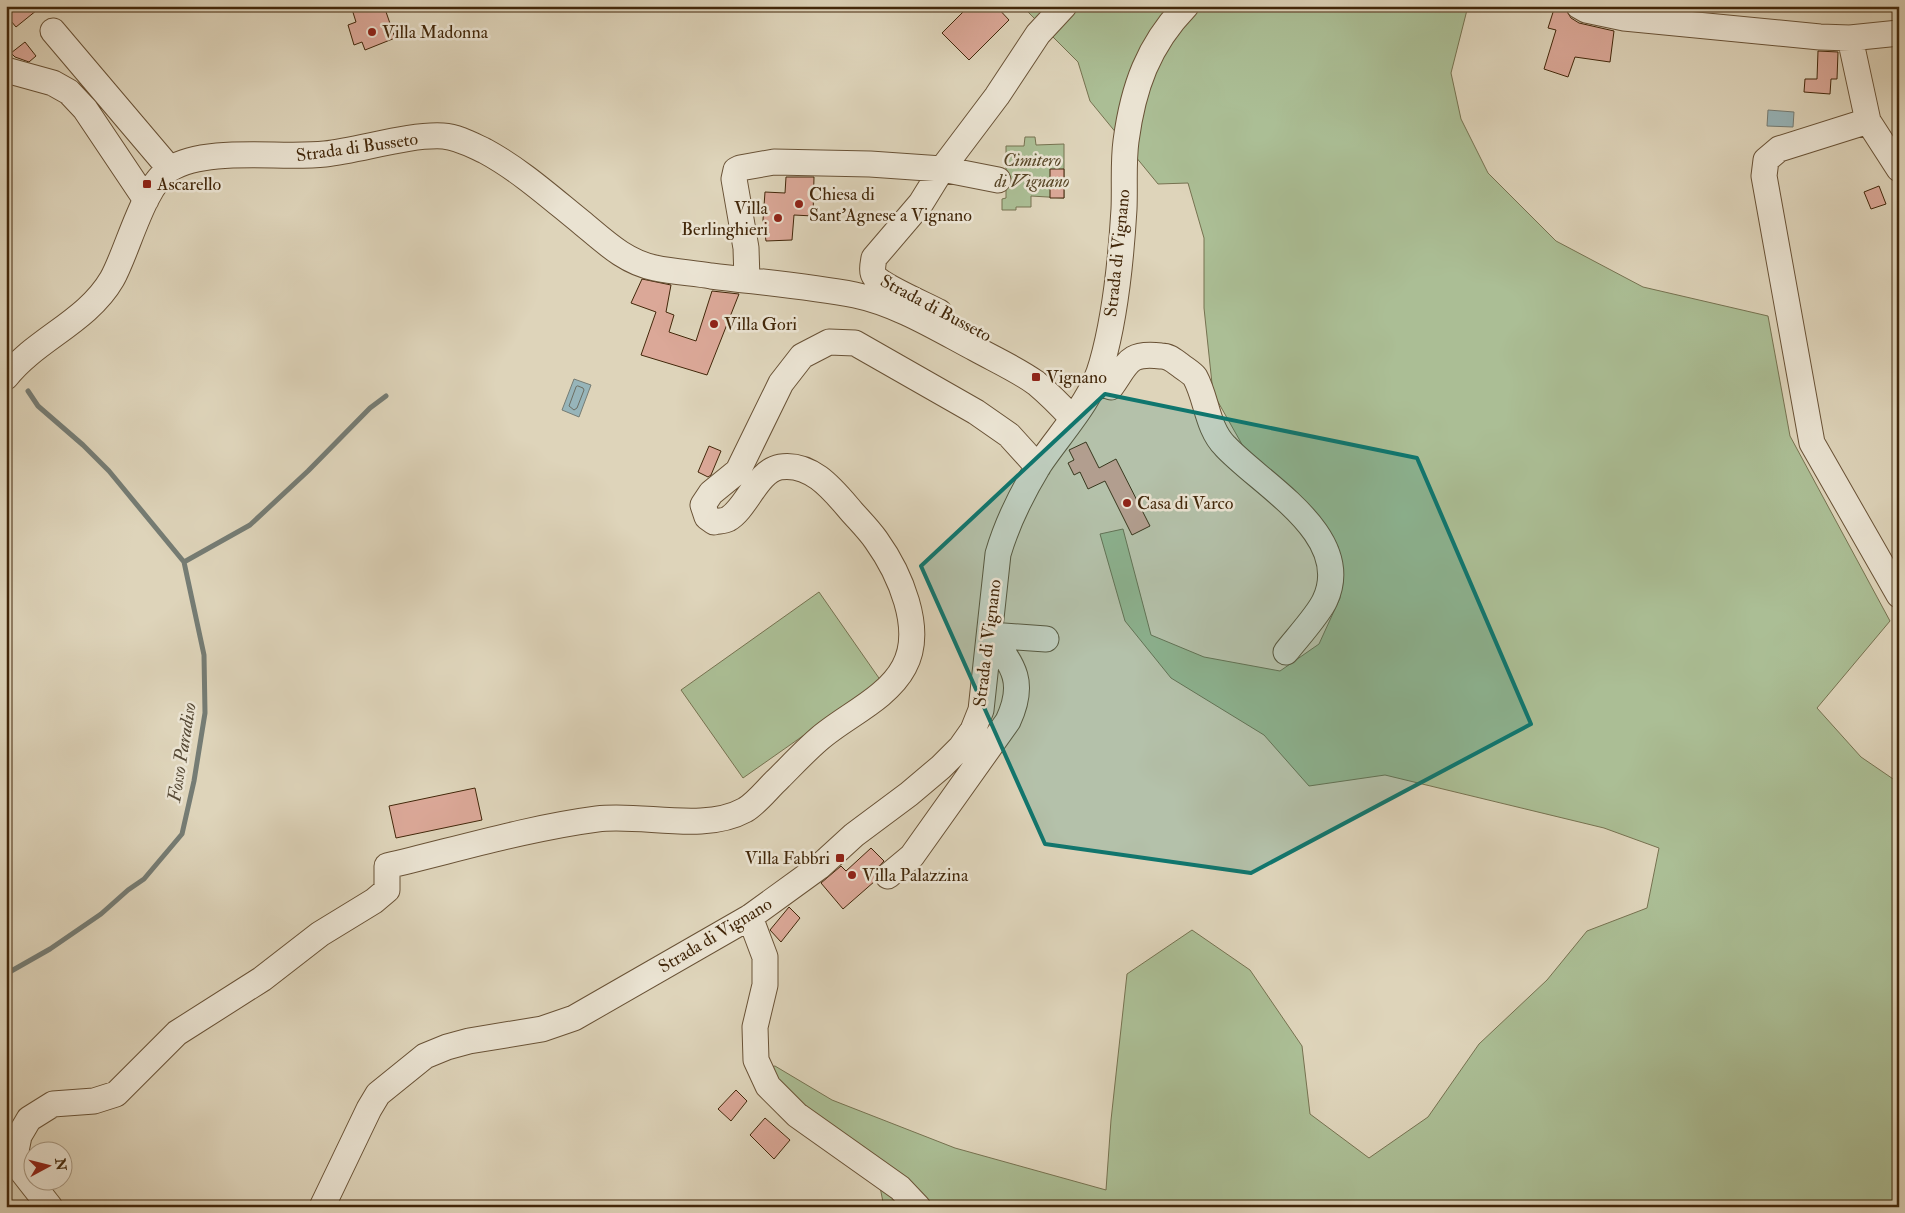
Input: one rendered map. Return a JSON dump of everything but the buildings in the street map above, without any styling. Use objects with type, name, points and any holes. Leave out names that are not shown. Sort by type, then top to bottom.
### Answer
[{"type":"street","name":"Strada di Busseto","points":[[1043,389],[1040,374],[1035,366],[1021,355],[888,286],[875,277],[873,263],[876,255],[921,203],[942,169],[997,96],[1038,34],[1064,6]]},
{"type":"street","name":"Strada di Vignano","points":[[322,1207],[368,1109],[378,1094],[425,1056],[469,1041],[542,1029],[574,1018],[750,917],[819,867],[854,835],[909,794],[941,767],[961,747],[973,730],[981,710],[998,554],[1005,532],[1014,510],[1038,467],[1096,382],[1105,353],[1116,291],[1122,237],[1125,142],[1135,89],[1150,54],[1164,31],[1186,6]]},
{"type":"street","points":[[1578,6],[1586,10],[1624,18],[1820,37],[1850,38],[1899,33]]},
{"type":"street","points":[[53,32],[170,169]]},
{"type":"street","points":[[1850,38],[1868,121],[1899,169]]},
{"type":"street","points":[[6,70],[53,83],[69,92],[85,109],[146,200]]},
{"type":"street","points":[[1868,121],[1780,149],[1766,160],[1764,176],[1812,443],[1899,595]]},
{"type":"street","name":"Strada di Busseto","points":[[6,377],[28,354],[81,314],[106,289],[122,260],[154,183],[170,169],[196,160],[218,156],[325,154],[417,138],[448,136],[486,152],[513,168],[614,249],[634,261],[663,270],[842,293],[874,300],[931,325],[1016,371],[1043,389],[1072,418]]},
{"type":"street","points":[[747,280],[746,248],[734,179],[736,170],[740,168],[762,163],[789,162],[942,169],[998,180]]},
{"type":"street","points":[[50,1207],[20,1170],[16,1151],[19,1136],[29,1120],[53,1104],[94,1101],[116,1094],[177,1033],[262,979],[320,934],[374,901],[387,890],[387,866],[569,823],[601,819],[675,822],[728,817],[747,809],[819,739],[888,688],[904,667],[909,654],[912,636],[908,608],[896,574],[876,540],[834,491],[816,475],[799,468],[780,467],[766,474],[728,519],[714,522],[707,517],[703,505],[712,493],[738,471],[781,383],[802,356],[829,342],[855,343],[976,412],[1009,435],[1038,467]]},
{"type":"street","points":[[1096,382],[1111,387],[1131,359],[1146,354],[1168,356],[1194,376],[1212,427],[1224,446],[1298,510],[1320,540],[1329,562],[1330,583],[1325,601],[1286,652]]},
{"type":"street","points":[[990,636],[1046,639]]},
{"type":"street","points":[[888,876],[912,856],[1008,722],[1015,706],[1018,688],[1016,675],[1004,654],[990,636]]},
{"type":"street","points":[[750,917],[765,956],[765,985],[755,1027],[756,1060],[768,1086],[797,1115],[900,1188],[918,1207]]},
{"type":"highlighted area","points":[[1105,394],[1417,458],[1531,724],[1251,873],[1045,844],[921,566]]},
{"type":"green space","points":[[1022,6],[1468,6],[1451,73],[1461,119],[1488,173],[1556,241],[1643,287],[1768,316],[1790,436],[1890,621],[1817,708],[1861,757],[1899,783],[1899,1207],[884,1207],[880,1187],[764,1068],[775,1066],[832,1100],[955,1148],[1106,1190],[1111,1120],[1127,974],[1192,930],[1250,970],[1302,1046],[1310,1114],[1369,1158],[1428,1117],[1479,1044],[1547,980],[1587,931],[1647,908],[1659,848],[1604,828],[1385,775],[1309,786],[1264,735],[1171,678],[1125,621],[1100,534],[1123,529],[1151,635],[1204,657],[1280,671],[1319,644],[1340,598],[1338,546],[1298,497],[1248,455],[1213,393],[1204,308],[1204,238],[1188,183],[1158,184],[1090,101],[1078,62]]},
{"type":"green space","name":"Cimitero di Vignano","points":[[1025,137],[1035,137],[1036,145],[1064,144],[1064,198],[1031,196],[1031,207],[1016,207],[1016,210],[1002,210],[1002,199],[1006,198],[1006,146],[1024,146]]},
{"type":"green space","points":[[819,592],[881,681],[743,778],[681,690]]},
{"type":"water","points":[[1768,110],[1794,112],[1793,127],[1767,126]]},
{"type":"water","points":[[574,379],[591,385],[579,417],[562,410]]},
{"type":"waterway","name":"Fosso Paradiso","points":[[6,974],[50,949],[101,914],[128,890],[144,879],[182,834],[194,781],[205,713],[204,655],[184,562],[109,471],[83,445],[38,406],[28,391]]},
{"type":"waterway","points":[[184,562],[250,525],[308,471],[370,408],[386,396]]},
{"type":"place","name":"Villa Madonna","points":[[372,32]]},
{"type":"place","name":"Ascarello","points":[[147,184]]},
{"type":"place","name":"Chiesa di Sant'Agnese a Vignano","points":[[799,204]]},
{"type":"place","name":"Villa Berlinghieri","points":[[778,218]]},
{"type":"place","name":"Villa Gori","points":[[714,324]]},
{"type":"place","name":"Vignano","points":[[1036,377]]},
{"type":"place","name":"Casa di Varco","points":[[1127,503]]},
{"type":"place","name":"Villa Fabbri","points":[[840,858]]},
{"type":"place","name":"Villa Palazzina","points":[[852,875]]}]
